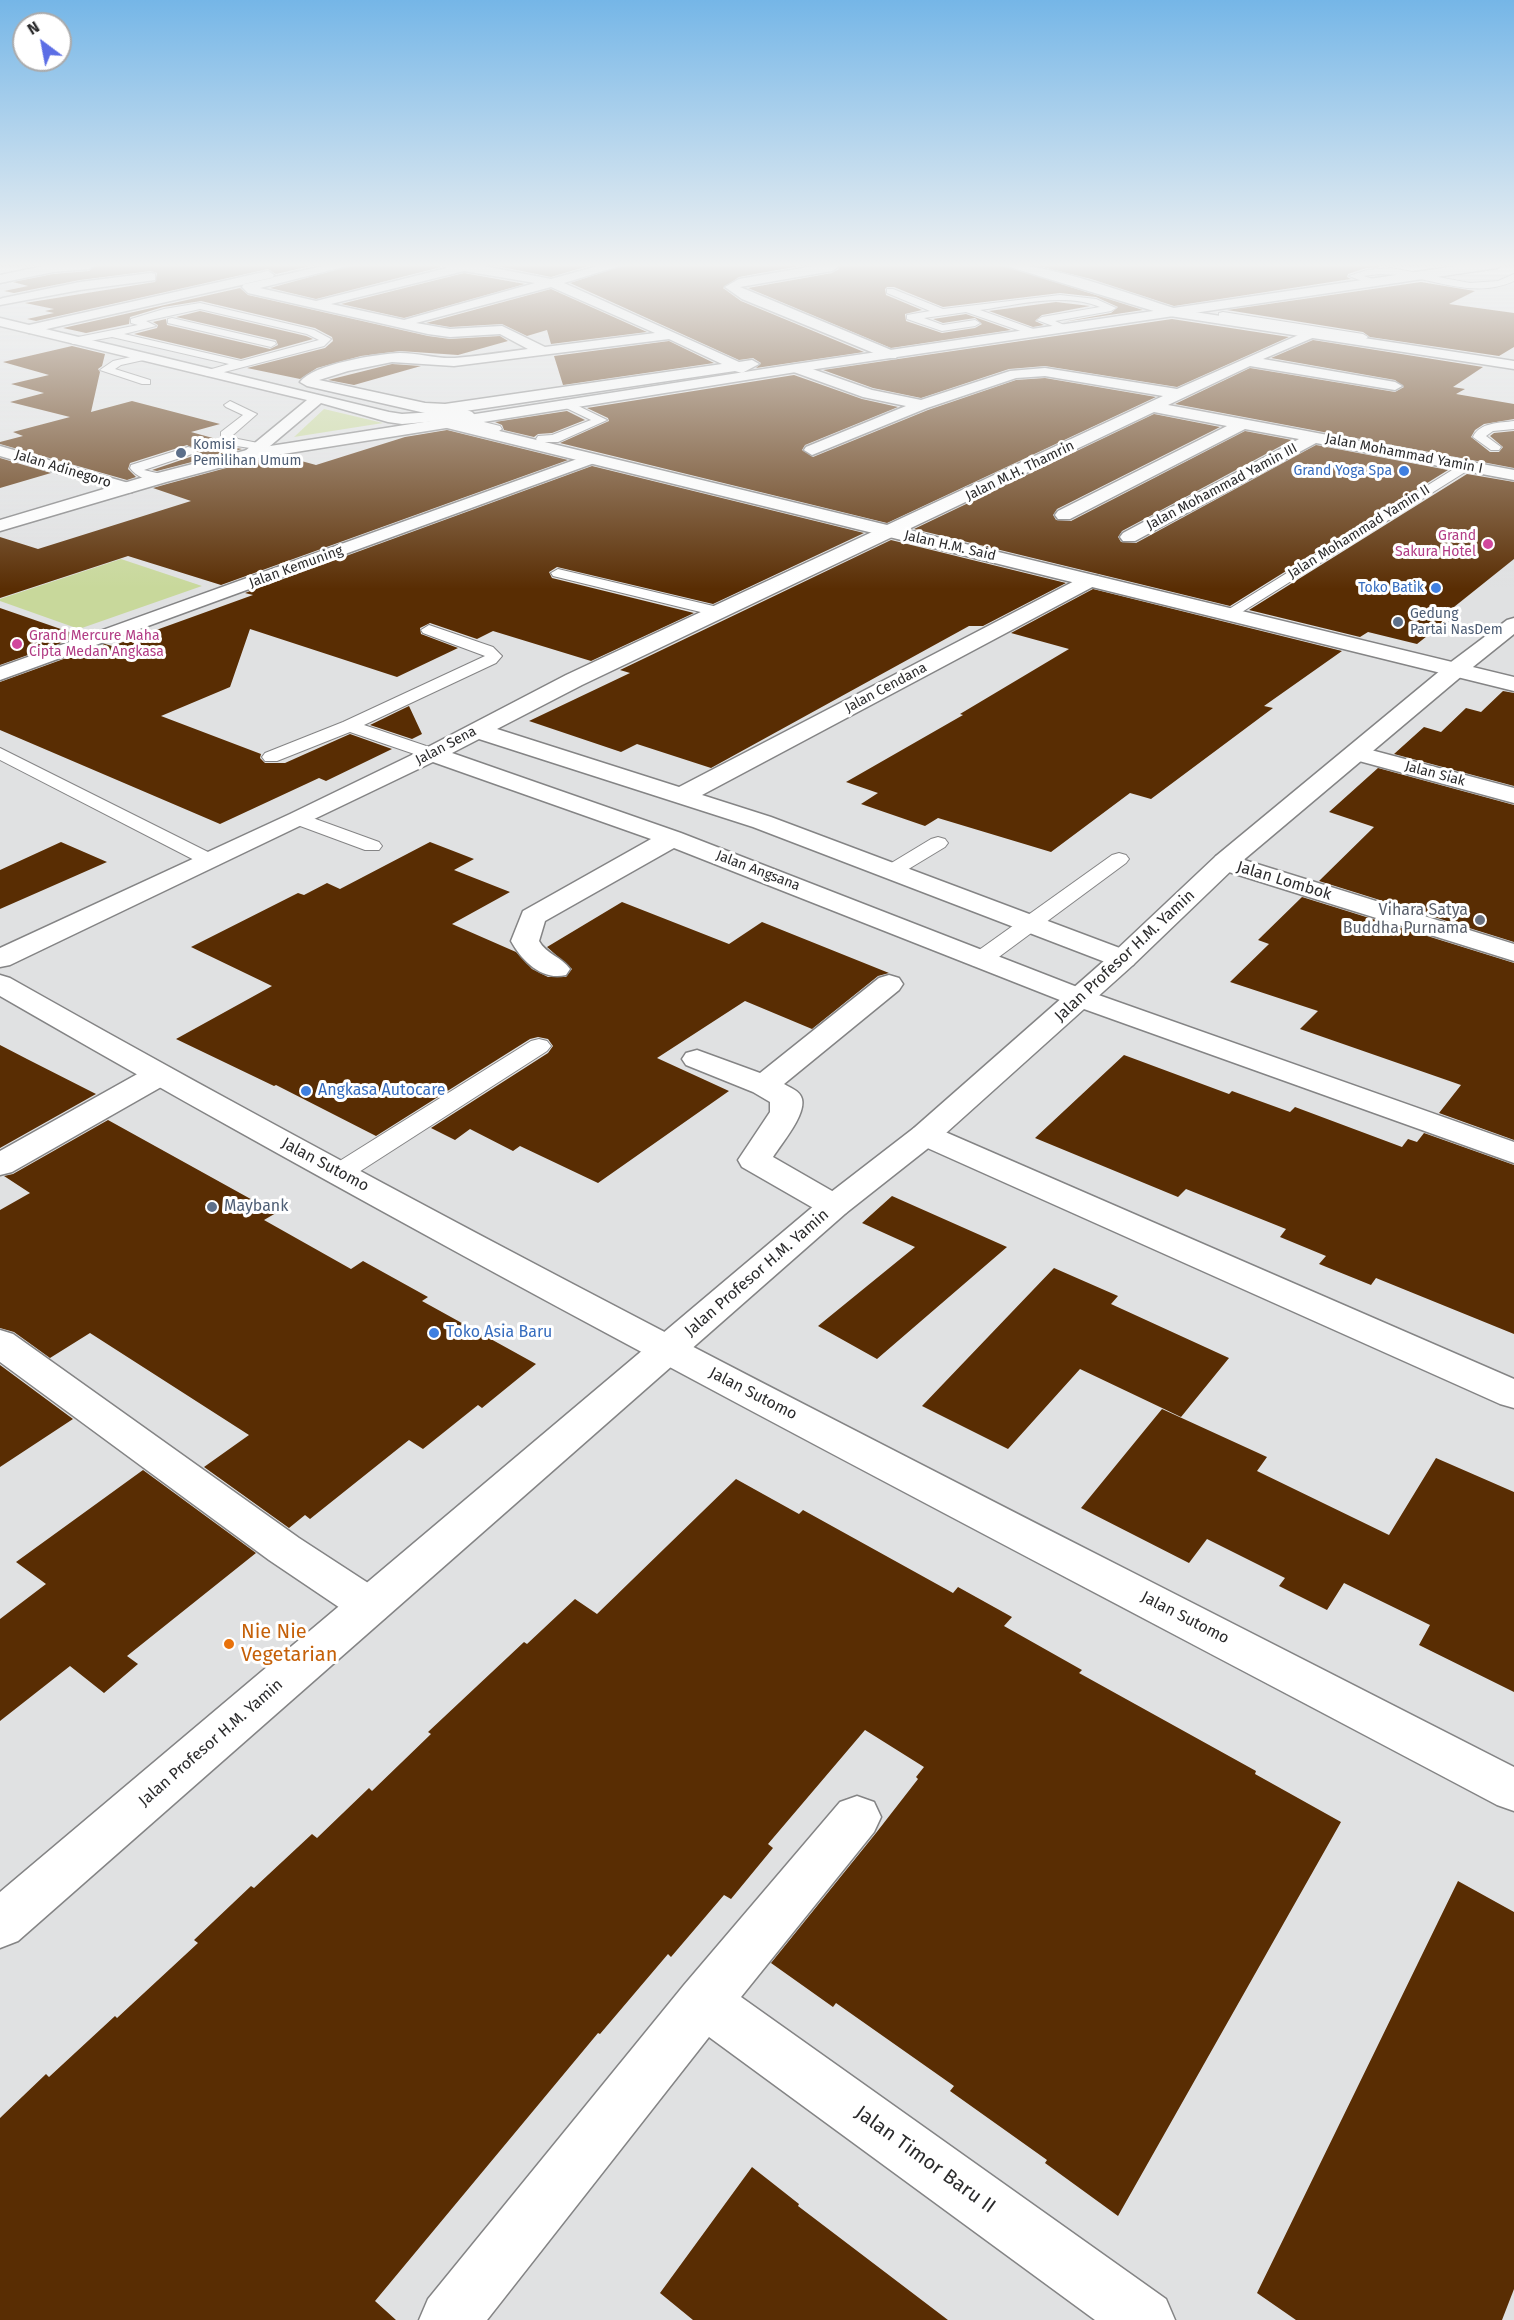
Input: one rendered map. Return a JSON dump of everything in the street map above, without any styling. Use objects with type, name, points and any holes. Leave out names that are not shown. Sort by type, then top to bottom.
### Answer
[{"type":"street","points":[[201,372],[402,419],[520,411]]},
{"type":"street","points":[[328,372],[311,377],[307,382],[425,408],[445,409],[735,372]]},
{"type":"street","points":[[0,526],[255,451],[566,404],[741,372]]},
{"type":"street","points":[[808,372],[868,394],[922,405]]},
{"type":"street","points":[[812,450],[922,405],[994,379],[1031,372]]},
{"type":"street","points":[[1046,372],[1178,394]]},
{"type":"street","name":"Jalan M.H. Thamrin","points":[[891,532],[1223,372]]},
{"type":"street","points":[[1317,372],[1395,386]]},
{"type":"street","points":[[255,451],[318,398]]},
{"type":"street","name":"Jalan Mohammad Yamin I","points":[[1152,407],[1514,475]]},
{"type":"street","name":"Jalan H.M. Said","points":[[453,422],[591,459],[1514,684]]},
{"type":"street","points":[[1064,515],[1243,424]]},
{"type":"street","name":"Jalan Mohammad Yamin III","points":[[1129,537],[1315,437]]},
{"type":"street","name":"Jalan Mohammad Yamin II","points":[[1465,466],[1491,447]]},
{"type":"street","name":"Jalan Adinegoro","points":[[0,451],[126,488]]},
{"type":"street","name":"Jalan Kemuning","points":[[0,674],[591,459]]},
{"type":"street","name":"Jalan Sena","points":[[0,959],[299,819],[432,754],[574,680],[891,532]]},
{"type":"street","name":"Jalan Cendana","points":[[681,796],[1091,580]]},
{"type":"street","name":"Jalan Profesor H.M. Yamin","points":[[0,1924],[834,1206],[924,1135],[1080,998],[1226,862],[1455,670],[1513,625]]},
{"type":"street","points":[[477,730],[762,822],[1123,959]]},
{"type":"street","name":"Jalan Siak","points":[[1356,753],[1514,796]]},
{"type":"street","name":"Jalan Angsana","points":[[432,754],[672,838],[1080,998],[1514,1153]]},
{"type":"street","points":[[556,969],[531,952],[525,941],[533,917],[672,838]]},
{"type":"street","name":"Jalan Lombok","points":[[1226,862],[1514,953]]},
{"type":"street","name":"Jalan Sutomo","points":[[0,984],[159,1075],[669,1350],[1514,1790]]},
{"type":"street","points":[[764,1085],[889,984]]},
{"type":"street","points":[[697,1059],[764,1085],[786,1098],[788,1107],[786,1112],[754,1156],[754,1160],[834,1206]]},
{"type":"street","points":[[0,1165],[159,1075]]},
{"type":"street","points":[[924,1135],[1514,1394]]},
{"type":"street","points":[[0,1343],[284,1549],[370,1606]]},
{"type":"street","points":[[449,2320],[703,2003],[857,1816]]},
{"type":"street","name":"Jalan Timor Baru II","points":[[703,2003],[747,2031],[1146,2320]]},
{"type":"lane","points":[[114,372],[146,382]]},
{"type":"lane","points":[[208,374],[215,372]]},
{"type":"lane","points":[[542,439],[561,437],[600,420],[566,404]]},
{"type":"lane","points":[[230,405],[251,414],[225,435],[234,442],[255,451]]},
{"type":"lane","points":[[453,422],[496,429]]},
{"type":"lane","points":[[1514,425],[1490,428],[1479,437],[1491,447],[1514,448]]},
{"type":"lane","points":[[160,478],[140,473],[136,468],[188,451]]},
{"type":"lane","name":"Jalan Mohammad Yamin II","points":[[1229,614],[1465,466]]},
{"type":"lane","points":[[558,573],[721,612]]},
{"type":"lane","points":[[271,757],[349,726],[490,660],[494,656],[487,650],[429,630]]},
{"type":"lane","points":[[349,726],[432,754]]},
{"type":"lane","points":[[0,753],[211,861]]},
{"type":"lane","points":[[299,819],[372,846]]},
{"type":"lane","points":[[890,872],[938,843]]},
{"type":"lane","points":[[980,960],[1119,859]]},
{"type":"lane","points":[[339,1173],[538,1046]]},
{"type":"green space","points":[[324,409],[383,423],[294,437]]},
{"type":"green space","points":[[121,559],[202,586],[79,629],[0,601],[0,599]]},
{"type":"building","points":[[39,372],[100,372],[91,412],[132,401],[220,424],[191,432],[220,440],[230,447],[242,449],[157,471],[152,470],[193,456],[196,450],[187,445],[130,463],[128,469],[136,477],[127,480],[0,444],[0,442],[23,436],[13,432],[70,417],[10,402],[44,393],[11,384],[49,375]]},
{"type":"building","points":[[268,372],[310,372],[300,379]]},
{"type":"building","points":[[359,372],[399,372],[354,385],[328,380]]},
{"type":"building","points":[[559,372],[650,372],[563,385]]},
{"type":"building","points":[[829,372],[999,372],[921,398],[873,388]]},
{"type":"building","points":[[1084,372],[1210,372],[1177,387]]},
{"type":"building","points":[[1241,372],[1276,372],[1395,392],[1404,387],[1395,380],[1351,372],[1475,372],[1453,387],[1465,389],[1456,394],[1514,404],[1514,419],[1484,424],[1475,430],[1471,437],[1490,452],[1499,452],[1503,447],[1490,436],[1494,433],[1514,431],[1514,468],[1175,404]]},
{"type":"building","points":[[794,375],[862,399],[898,407],[805,445],[802,450],[813,457],[928,410],[1016,380],[1045,378],[1156,397],[887,523],[560,443],[609,421],[608,418],[587,408]]},
{"type":"building","points":[[567,411],[585,420],[552,433],[538,434],[534,437],[504,430],[502,425],[495,422]]},
{"type":"building","points":[[1154,414],[1220,427],[1057,509],[1053,515],[1056,520],[1071,521],[1245,431],[1292,440],[1122,531],[1118,537],[1121,542],[1136,543],[1316,445],[1448,470],[1230,606],[914,529]]},
{"type":"building","points":[[447,430],[568,460],[221,585],[128,556],[0,598],[0,537],[38,549],[191,501],[153,488],[252,461],[283,456],[316,465],[405,437]]},
{"type":"building","points":[[0,458],[51,473],[0,488]]},
{"type":"building","points":[[592,466],[864,533],[713,604],[557,567],[549,572],[552,578],[694,613],[591,661],[493,631],[477,639],[430,623],[420,628],[421,634],[458,648],[397,677],[250,629],[230,687],[161,716],[261,754],[260,758],[265,763],[285,763],[350,734],[392,749],[326,781],[319,778],[220,824],[0,730],[0,682],[105,644],[112,646],[253,595],[245,593]]},
{"type":"building","points":[[1467,474],[1514,482],[1514,559],[1444,615],[1451,617],[1417,644],[1368,632],[1360,637],[1249,610]]},
{"type":"building","points":[[891,540],[1066,583],[983,626],[969,626],[711,768],[637,744],[621,752],[529,721],[630,673],[620,670]]},
{"type":"building","points":[[1093,589],[1342,651],[1264,706],[1273,708],[1151,799],[1130,793],[1051,852],[938,818],[925,826],[861,804],[878,793],[846,782],[963,715],[960,714],[1069,649],[1011,633]]},
{"type":"building","name":"Grand Mercure Maha Cipta Medan Angkasa","points":[[0,608],[81,636],[0,665]]},
{"type":"building","points":[[1503,691],[1514,693],[1514,786],[1394,754],[1424,727],[1441,732],[1466,708],[1481,712]]},
{"type":"building","points":[[409,706],[422,734],[412,739],[370,725]]},
{"type":"building","points":[[1378,768],[1514,805],[1514,942],[1319,881],[1374,827],[1329,812]]},
{"type":"building","points":[[61,842],[107,862],[0,909],[0,870]]},
{"type":"building","points":[[430,842],[474,859],[454,870],[510,892],[452,924],[516,952],[532,969],[548,977],[566,977],[572,969],[547,947],[622,902],[729,944],[762,922],[889,973],[878,976],[812,1029],[745,1001],[657,1058],[729,1091],[598,1183],[520,1146],[513,1151],[470,1129],[455,1140],[431,1128],[548,1053],[553,1046],[548,1039],[538,1037],[530,1039],[376,1136],[276,1085],[176,1039],[272,986],[191,947],[298,893],[304,895],[327,883],[340,889]]},
{"type":"building","points":[[1302,897],[1514,963],[1514,1140],[1439,1113],[1461,1085],[1300,1029],[1318,1011],[1230,982],[1269,944],[1258,940]]},
{"type":"building","points":[[0,1045],[27,1059],[96,1094],[0,1148]]},
{"type":"building","points":[[1124,1055],[1229,1094],[1232,1091],[1290,1112],[1295,1107],[1402,1147],[1408,1139],[1417,1142],[1424,1133],[1514,1165],[1514,1334],[1376,1278],[1371,1285],[1319,1264],[1326,1256],[1280,1237],[1286,1229],[1186,1189],[1178,1197],[1035,1138]]},
{"type":"building","points":[[108,1120],[276,1213],[264,1220],[351,1269],[363,1261],[428,1297],[422,1301],[536,1364],[482,1408],[478,1405],[423,1449],[409,1440],[310,1519],[305,1515],[289,1528],[204,1467],[249,1435],[90,1333],[50,1358],[14,1332],[0,1328],[0,1210],[30,1193],[4,1176],[13,1174]]},
{"type":"building","points":[[892,1196],[1007,1247],[877,1359],[818,1326],[915,1247],[862,1223]]},
{"type":"building","points":[[1054,1268],[1118,1296],[1111,1304],[1229,1358],[1181,1417],[1080,1369],[1008,1449],[922,1406]]},
{"type":"building","points":[[0,1365],[73,1419],[0,1467]]},
{"type":"building","points":[[1162,1409],[1267,1457],[1257,1471],[1389,1535],[1436,1458],[1514,1492],[1514,1692],[1419,1645],[1430,1625],[1344,1583],[1327,1610],[1279,1586],[1285,1578],[1207,1539],[1189,1563],[1081,1508]]},
{"type":"building","points":[[143,1470],[256,1553],[127,1656],[138,1664],[104,1693],[70,1666],[0,1721],[0,1619],[46,1584],[16,1562]]},
{"type":"building","points":[[736,1479],[799,1514],[803,1510],[953,1593],[958,1587],[1012,1617],[1004,1626],[1082,1670],[1079,1673],[1256,1771],[1255,1774],[1341,1822],[1118,2216],[1045,2163],[1047,2160],[950,2091],[954,2086],[836,2003],[833,2007],[771,1963],[876,1833],[918,1779],[916,1777],[924,1767],[865,1730],[768,1844],[773,1848],[731,1899],[724,1895],[671,1957],[668,1954],[600,2034],[598,2033],[375,2301],[396,2320],[0,2320],[0,2118],[46,2074],[49,2077],[115,2016],[117,2018],[198,1943],[194,1940],[251,1886],[254,1888],[312,1834],[317,1838],[369,1788],[372,1791],[431,1734],[428,1732],[524,1642],[527,1644],[575,1599],[597,1614]]},
{"type":"building","points":[[1458,1881],[1514,1912],[1514,2289],[1502,2320],[1296,2320],[1257,2293]]},
{"type":"building","points":[[752,2167],[799,2204],[798,2206],[948,2320],[693,2320],[660,2293]]},
{"type":"place","name":"Komisi Pemilihan Umum","points":[[181,453]]},
{"type":"place","name":"Grand Yoga Spa","points":[[1404,471]]},
{"type":"place","name":"Grand Sakura Hotel","points":[[1488,544]]},
{"type":"place","name":"Toko Batik","points":[[1436,588]]},
{"type":"place","name":"Gedung Partai NasDem","points":[[1398,622]]},
{"type":"place","name":"Grand Mercure Maha Cipta Medan Angkasa","points":[[17,644]]},
{"type":"place","name":"Vihara Satya Buddha Purnama","points":[[1480,920]]},
{"type":"place","name":"Angkasa Autocare","points":[[306,1091]]},
{"type":"place","name":"Maybank","points":[[212,1207]]},
{"type":"place","name":"Toko Asia Baru","points":[[434,1333]]},
{"type":"place","name":"Nie Nie Vegetarian","points":[[229,1644]]}]
